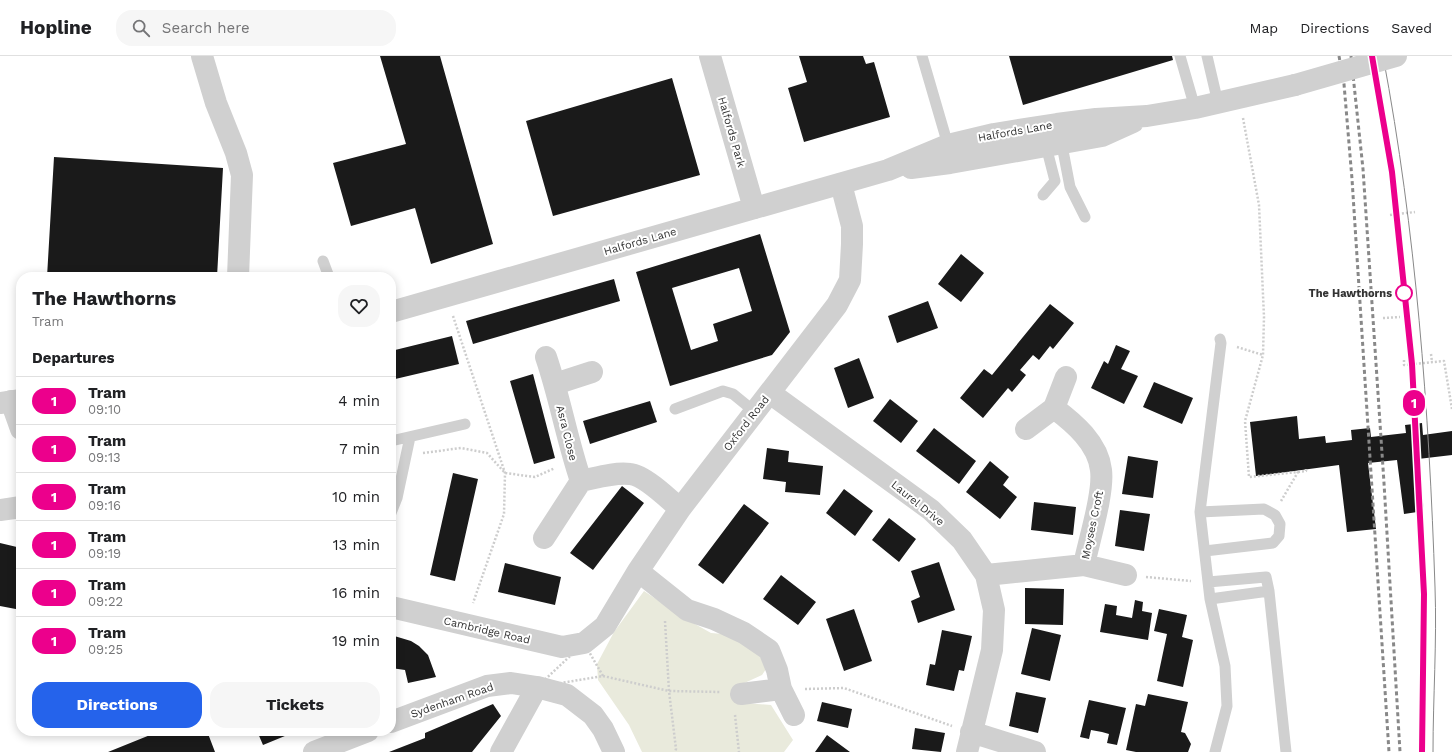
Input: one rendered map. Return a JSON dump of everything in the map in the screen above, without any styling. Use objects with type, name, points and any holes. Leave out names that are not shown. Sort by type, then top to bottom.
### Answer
[{"type":"street","points":[[202,56],[216,103],[236,153],[242,175],[238,272]]},
{"type":"street","name":"Halfords Park","points":[[710,56],[754,208]]},
{"type":"street","name":"Halfords Lane","points":[[888,170],[950,163],[1052,135],[1196,108],[1295,85],[1396,56]]},
{"type":"street","name":"Halfords Lane","points":[[396,311],[888,170],[948,145],[994,134],[1052,135]]},
{"type":"street","name":"Oxford Road","points":[[584,643],[605,626],[638,571],[680,509],[837,305],[850,280],[852,226],[841,184]]},
{"type":"street","name":"Asra Close","points":[[546,357],[555,384],[577,471]]},
{"type":"street","points":[[555,384],[592,372]]},
{"type":"street","points":[[1026,429],[1054,408],[1066,377]]},
{"type":"street","name":"Laurel Drive","points":[[770,393],[930,510],[962,540],[986,574],[994,610],[992,650],[969,742]]},
{"type":"street","points":[[11,401],[16,415]]},
{"type":"street","name":"Moyses Croft","points":[[1054,408],[1075,423],[1093,447],[1101,470],[1100,492],[1084,564]]},
{"type":"street","points":[[544,538],[577,471],[615,475],[630,474],[658,488],[680,509]]},
{"type":"street","points":[[0,510],[16,508]]},
{"type":"street","name":"Moyses Croft","points":[[986,574],[1084,564],[1126,575]]},
{"type":"street","points":[[638,571],[687,610],[714,619],[744,633],[768,650],[777,670],[781,689],[794,715]]},
{"type":"street","name":"Cambridge Road","points":[[396,608],[562,647],[584,643]]},
{"type":"street","name":"Sydenham Road","points":[[396,720],[487,686],[511,683],[567,695],[593,716],[603,729],[614,752]]},
{"type":"street","points":[[501,752],[537,688]]},
{"type":"street","points":[[737,694],[781,689]]},
{"type":"street","points":[[314,752],[355,736]]},
{"type":"street","points":[[969,742],[1035,752]]},
{"type":"lane","points":[[922,56],[948,145]]},
{"type":"lane","points":[[1180,56],[1196,108]]},
{"type":"lane","points":[[1207,56],[1218,103]]},
{"type":"lane","points":[[1043,195],[1056,181],[1052,135]]},
{"type":"lane","points":[[1052,135],[1070,187],[1085,217]]},
{"type":"lane","points":[[323,261],[327,272]]},
{"type":"lane","points":[[1215,752],[1227,706],[1225,666],[1210,599],[1200,512],[1222,343],[1220,339]]},
{"type":"lane","points":[[675,409],[724,391],[733,394],[755,412]]},
{"type":"lane","points":[[396,439],[465,424]]},
{"type":"lane","points":[[396,491],[407,455],[410,437]]},
{"type":"lane","points":[[1200,512],[1264,509],[1275,515],[1280,524],[1279,536],[1273,543],[1205,551]]},
{"type":"lane","points":[[1208,582],[1266,577],[1269,591],[1286,752]]},
{"type":"lane","points":[[1210,599],[1269,591]]},
{"type":"path","points":[[1239,98],[1259,205],[1264,317],[1264,354],[1245,421],[1250,477],[1306,471],[1306,469]]},
{"type":"path","points":[[1390,215],[1415,212]]},
{"type":"path","points":[[447,296],[505,472],[504,514],[466,625]]},
{"type":"path","points":[[1383,318],[1400,317]]},
{"type":"path","points":[[1242,349],[1264,354]]},
{"type":"path","points":[[1431,354],[1432,362]]},
{"type":"path","points":[[1404,360],[1404,365],[1444,361],[1452,409]]},
{"type":"path","points":[[407,455],[461,448],[487,453],[505,472],[535,477],[577,471]]},
{"type":"path","points":[[1275,515],[1283,495],[1298,472]]},
{"type":"path","points":[[1126,575],[1208,582]]},
{"type":"path","points":[[664,592],[669,691],[676,749],[675,752]]},
{"type":"path","points":[[584,643],[603,676]]},
{"type":"path","points":[[537,688],[603,676],[669,691],[737,694],[739,752]]},
{"type":"path","points":[[781,689],[844,688],[969,742]]},
{"type":"shaded area","points":[[644,591],[686,619],[711,633],[734,635],[760,656],[766,669],[762,675],[740,685],[743,703],[771,705],[793,740],[784,752],[642,752],[629,725],[598,680],[597,664],[614,632]]},
{"type":"building","points":[[380,56],[440,56],[493,244],[431,264],[415,208],[351,226],[333,163],[406,144]]},
{"type":"building","points":[[799,56],[863,56],[866,64],[874,62],[890,117],[804,142],[788,88],[807,82]]},
{"type":"building","points":[[1009,56],[1172,56],[1173,60],[1023,105]]},
{"type":"building","points":[[672,78],[700,175],[553,216],[526,121]]},
{"type":"building","points":[[54,157],[223,168],[217,272],[47,272]]},
{"type":"building","points":[[760,234],[790,332],[772,355],[670,386],[636,272]],"holes":[[[739,268],[752,311],[713,324],[718,341],[691,350],[672,288]]]},
{"type":"building","points":[[961,254],[984,273],[961,302],[938,284]]},
{"type":"building","points":[[614,279],[620,301],[473,344],[466,321]]},
{"type":"building","points":[[928,301],[938,328],[897,343],[888,316]]},
{"type":"building","points":[[1050,304],[1074,323],[1053,349],[1050,346],[1039,360],[1033,355],[1020,370],[1026,375],[1012,392],[1008,388],[983,418],[960,398],[984,369],[992,375]]},
{"type":"building","points":[[452,336],[459,364],[396,379],[396,350]]},
{"type":"building","points":[[1116,345],[1130,351],[1121,369],[1138,376],[1124,404],[1091,388],[1104,361],[1108,364]]},
{"type":"building","points":[[859,358],[874,398],[848,408],[834,368]]},
{"type":"building","points":[[533,374],[555,458],[534,464],[510,381]]},
{"type":"building","points":[[1154,382],[1193,398],[1182,424],[1143,407]]},
{"type":"building","points":[[890,399],[918,421],[901,443],[873,421]]},
{"type":"building","points":[[650,401],[657,422],[590,444],[583,421]]},
{"type":"building","points":[[1297,416],[1299,439],[1325,436],[1326,443],[1352,440],[1351,430],[1370,428],[1371,437],[1406,433],[1405,425],[1422,423],[1423,435],[1452,431],[1452,455],[1418,459],[1424,511],[1404,514],[1397,460],[1368,463],[1376,529],[1347,532],[1339,465],[1256,476],[1250,422]]},
{"type":"building","points":[[934,428],[976,461],[959,484],[916,451]]},
{"type":"building","points":[[767,448],[789,451],[788,462],[823,466],[820,495],[785,492],[786,482],[763,479]]},
{"type":"building","points":[[1128,456],[1158,461],[1153,498],[1122,494]]},
{"type":"building","points":[[990,461],[1009,477],[1003,485],[1017,497],[1000,519],[966,492]]},
{"type":"building","points":[[453,473],[478,479],[455,581],[430,575]]},
{"type":"building","points":[[622,486],[644,503],[593,570],[570,553]]},
{"type":"building","points":[[844,489],[873,511],[855,536],[826,513]]},
{"type":"building","points":[[1034,502],[1076,507],[1073,535],[1031,530]]},
{"type":"building","points":[[744,504],[769,523],[723,584],[698,565]]},
{"type":"building","points":[[1120,510],[1150,514],[1144,551],[1115,546]]},
{"type":"building","points":[[889,518],[916,539],[899,562],[872,540]]},
{"type":"building","points":[[0,543],[16,547],[16,609],[0,606]]},
{"type":"building","points":[[939,562],[955,610],[918,623],[911,601],[920,597],[911,571]]},
{"type":"building","points":[[505,563],[561,577],[555,605],[498,592]]},
{"type":"building","points":[[781,575],[816,602],[798,625],[763,599]]},
{"type":"building","points":[[1025,588],[1064,589],[1063,625],[1025,624]]},
{"type":"building","points":[[1135,600],[1143,602],[1142,611],[1152,613],[1148,640],[1100,632],[1105,604],[1117,606],[1116,615],[1132,618]]},
{"type":"building","points":[[854,609],[872,661],[844,671],[826,619]]},
{"type":"building","points":[[1159,609],[1187,615],[1182,637],[1193,640],[1183,687],[1157,681],[1167,634],[1154,631]]},
{"type":"building","points":[[1032,628],[1061,635],[1050,681],[1021,674]]},
{"type":"building","points":[[942,630],[972,636],[964,671],[959,670],[954,691],[926,685],[930,664],[935,665]]},
{"type":"building","points":[[396,636],[411,641],[419,646],[428,655],[436,677],[408,683],[405,670],[396,669]]},
{"type":"building","points":[[1016,692],[1046,698],[1038,733],[1009,726]]},
{"type":"building","points":[[1148,694],[1188,702],[1181,732],[1185,733],[1191,744],[1188,752],[1136,752],[1126,750],[1136,704],[1145,706]]},
{"type":"building","points":[[1089,700],[1126,708],[1117,745],[1107,743],[1109,734],[1102,732],[1091,730],[1089,739],[1080,737]]},
{"type":"building","points":[[822,702],[852,709],[848,728],[817,721]]},
{"type":"building","points":[[493,704],[501,716],[472,752],[389,752],[425,738],[425,733]]},
{"type":"building","points":[[915,728],[945,733],[941,752],[912,749]]},
{"type":"building","points":[[827,735],[850,752],[815,752]]},
{"type":"building","points":[[148,736],[209,736],[215,752],[108,752]]},
{"type":"building","points":[[259,736],[285,736],[263,745]]},
{"type":"tram line","points":[[1372,56],[1392,172],[1412,364],[1424,594],[1422,752]]},
{"type":"tram line","name":"1","points":[[1372,56],[1392,172],[1412,364],[1424,594],[1422,752]]},
{"type":"tram line","points":[[1383,56],[1404,188],[1425,387],[1435,608],[1433,752]]},
{"type":"railway","points":[[1339,56],[1344,84],[1352,179],[1389,752]]},
{"type":"railway","points":[[1351,56],[1363,169],[1400,752]]},
{"type":"place","name":"The Hawthorns","points":[[1404,293]]}]
